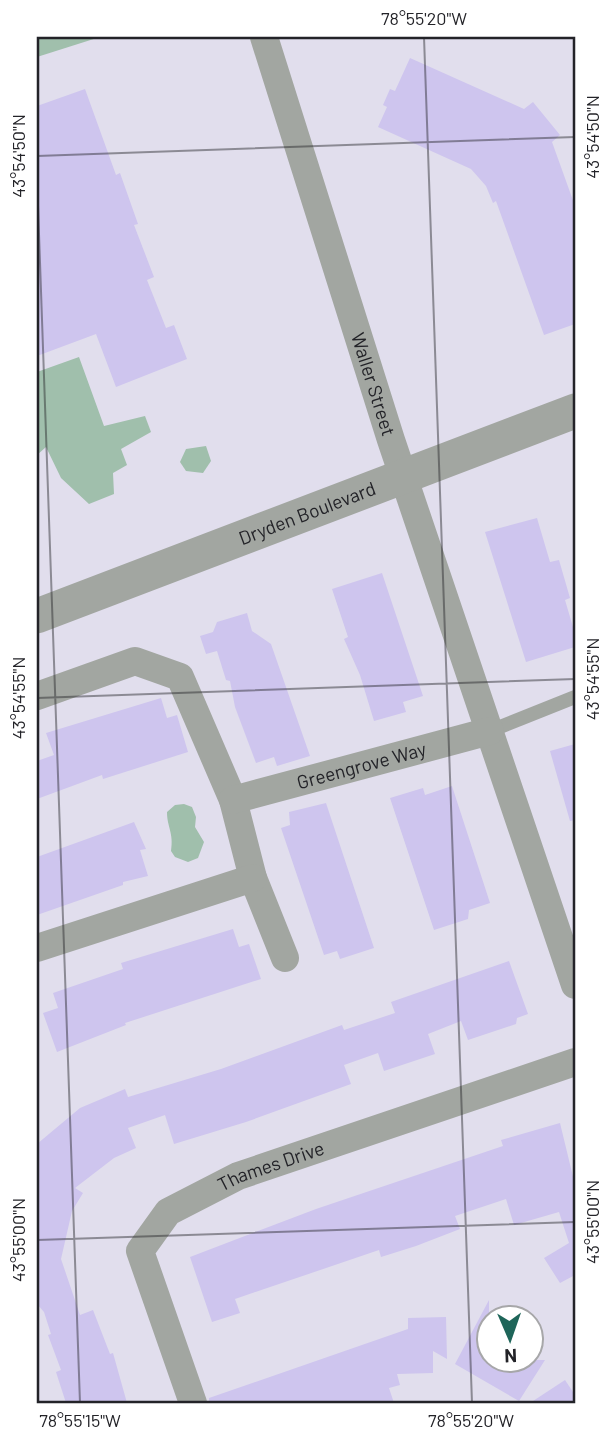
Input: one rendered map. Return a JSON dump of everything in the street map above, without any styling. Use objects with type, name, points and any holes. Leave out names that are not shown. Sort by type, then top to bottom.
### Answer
[{"type":"street","name":"Waller Street","points":[[264,37],[404,478],[575,985]]},
{"type":"street","name":"Dryden Boulevard","points":[[37,616],[575,411]]},
{"type":"street","points":[[37,696],[135,661],[180,677],[233,800],[253,878],[285,958]]},
{"type":"street","name":"Greengrove Way","points":[[233,800],[271,787],[490,731]]},
{"type":"street","points":[[37,948],[253,878]]},
{"type":"street","name":"Thames Drive","points":[[193,1403],[141,1251],[168,1212],[238,1176],[575,1062]]},
{"type":"lane","points":[[490,731],[575,697]]},
{"type":"green space","points":[[37,37],[100,37],[37,57]]},
{"type":"green space","points":[[79,357],[104,426],[145,416],[151,432],[121,449],[127,465],[113,473],[114,494],[89,504],[61,478],[46,447],[37,455],[37,372]]},
{"type":"green space","points":[[206,446],[211,461],[203,473],[186,471],[180,462],[186,449]]},
{"type":"green space","points":[[175,805],[192,807],[196,817],[195,827],[204,842],[198,858],[188,862],[175,857],[171,851],[172,839],[167,817],[167,812]]},
{"type":"building","points":[[410,58],[524,109],[533,102],[560,135],[552,142],[575,206],[575,324],[544,335],[496,201],[493,203],[486,186],[471,169],[378,127],[387,107],[383,105],[390,89],[395,91]]},
{"type":"building","points":[[85,89],[116,175],[120,173],[138,224],[134,225],[154,277],[147,280],[166,328],[174,325],[187,359],[116,387],[96,334],[37,356],[37,106]]},
{"type":"building","points":[[537,518],[550,562],[559,560],[570,598],[565,600],[575,634],[575,647],[526,662],[485,532]]},
{"type":"building","points":[[382,573],[423,696],[403,702],[406,712],[374,721],[360,675],[344,639],[348,637],[332,589]]},
{"type":"building","points":[[247,613],[252,631],[271,644],[310,756],[277,766],[274,757],[256,763],[235,707],[230,681],[226,680],[217,651],[206,654],[200,636],[213,632],[217,622]]},
{"type":"building","points":[[161,698],[167,718],[177,715],[188,752],[103,779],[102,775],[37,799],[37,761],[54,755],[46,733]]},
{"type":"building","points":[[575,744],[575,820],[570,821],[550,751]]},
{"type":"building","points":[[452,786],[490,903],[469,910],[468,919],[434,930],[390,798],[423,788],[425,795]]},
{"type":"building","points":[[326,803],[374,948],[340,959],[337,951],[324,955],[281,828],[290,825],[289,812]]},
{"type":"building","points":[[134,822],[146,849],[140,850],[148,876],[123,882],[123,885],[37,915],[37,857]]},
{"type":"building","points":[[233,929],[239,947],[249,944],[261,979],[125,1023],[126,1025],[57,1052],[43,1013],[58,1008],[53,993],[123,969],[121,963]]},
{"type":"building","points":[[509,961],[528,1014],[517,1018],[516,1024],[468,1040],[461,1021],[428,1034],[435,1054],[384,1071],[378,1053],[344,1065],[351,1084],[246,1122],[174,1144],[165,1115],[128,1128],[136,1148],[114,1158],[75,1188],[83,1193],[72,1211],[61,1259],[80,1315],[93,1310],[110,1354],[113,1353],[127,1403],[66,1403],[56,1372],[61,1370],[48,1335],[51,1334],[44,1312],[37,1304],[37,1144],[80,1108],[125,1089],[128,1097],[221,1069],[342,1025],[344,1030],[395,1013],[391,1002]]},
{"type":"building","points":[[560,1123],[575,1185],[575,1275],[560,1283],[544,1258],[569,1243],[559,1212],[514,1225],[506,1199],[455,1216],[460,1229],[416,1246],[381,1257],[379,1250],[235,1299],[240,1313],[212,1322],[190,1257],[316,1209],[503,1146],[501,1140]]},
{"type":"building","points":[[446,1317],[447,1359],[433,1351],[433,1373],[397,1374],[400,1385],[389,1388],[394,1403],[209,1403],[209,1398],[408,1329],[408,1318]]},
{"type":"building","points":[[476,1324],[476,1374],[536,1374],[519,1401],[455,1364]]},
{"type":"building","points":[[565,1380],[575,1395],[575,1403],[530,1403]]}]
